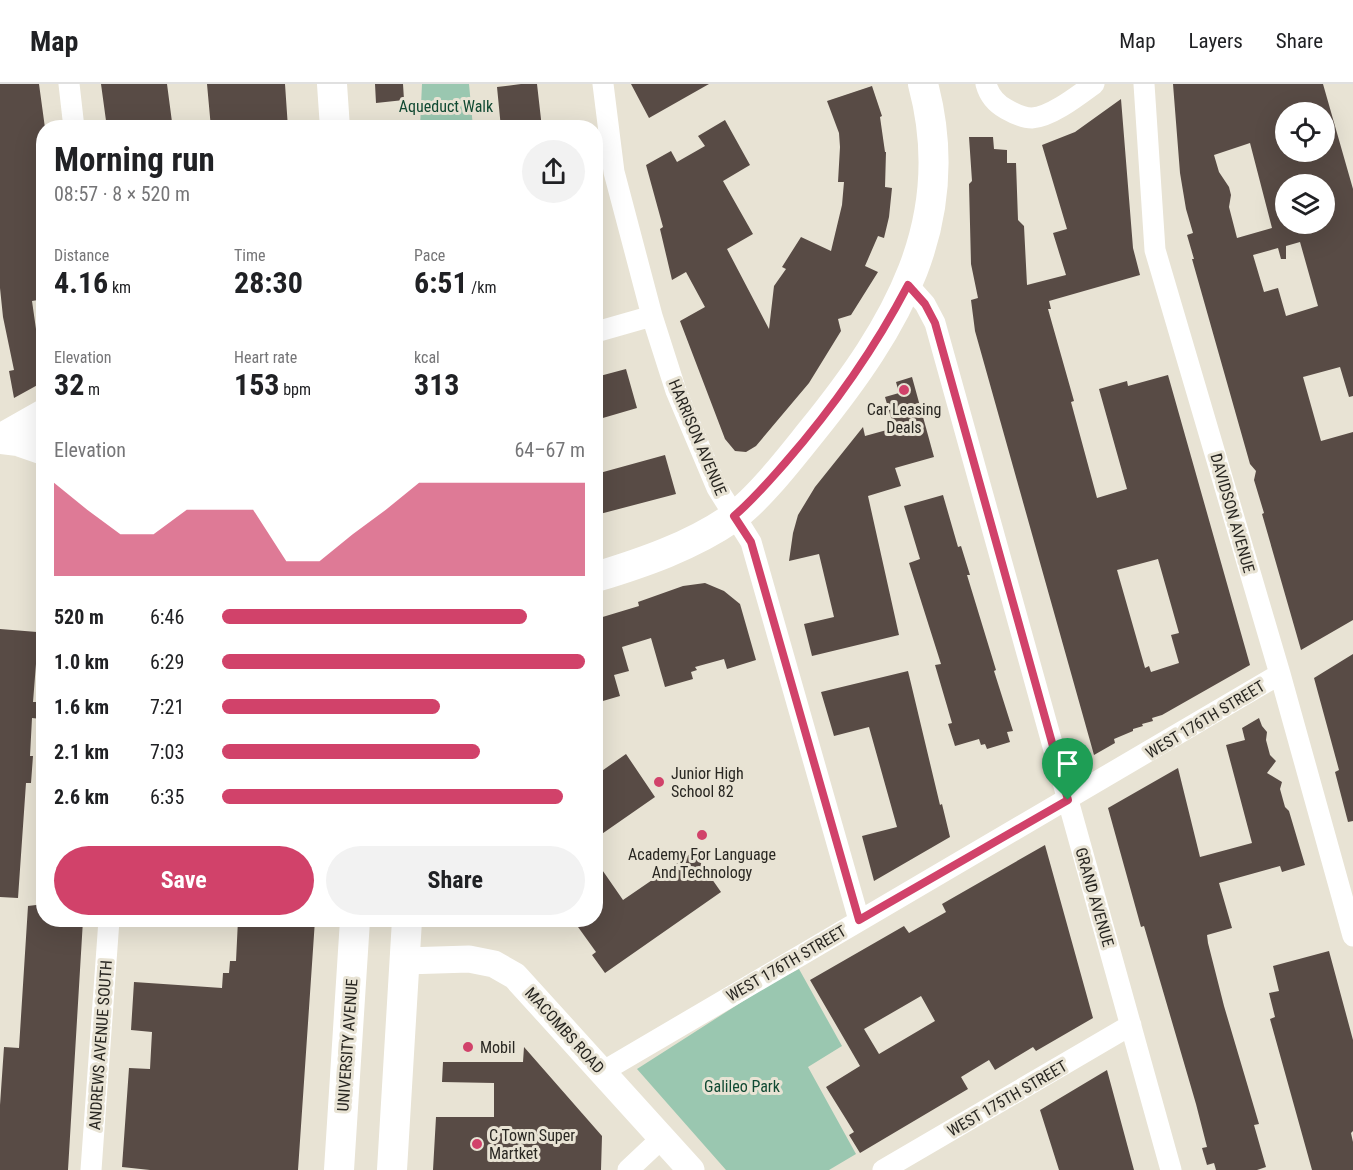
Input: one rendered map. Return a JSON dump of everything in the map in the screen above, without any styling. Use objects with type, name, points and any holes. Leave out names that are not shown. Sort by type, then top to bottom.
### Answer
[{"type":"main road","points":[[332,84],[334,120]]},
{"type":"main road","points":[[603,574],[680,546],[734,516],[760,491],[825,416],[880,336],[908,285],[926,233],[933,194],[934,139],[923,84]]},
{"type":"main road","points":[[0,439],[36,419]]},
{"type":"main road","points":[[0,439],[18,441],[36,447]]},
{"type":"main road","name":"UNIVERSITY AVENUE","points":[[339,1170],[355,927]]},
{"type":"main road","points":[[392,1170],[407,927]]},
{"type":"street","points":[[69,84],[73,120]]},
{"type":"street","name":"HARRISON AVENUE","points":[[603,84],[614,172],[652,316],[676,391],[717,488],[751,542],[859,920]]},
{"type":"street","points":[[986,84],[988,93],[999,105],[1014,113],[1032,118],[1047,114],[1094,84]]},
{"type":"street","name":"DAVIDSON AVENUE","points":[[1143,84],[1155,250],[1280,674],[1353,936]]},
{"type":"street","name":"GRAND AVENUE","points":[[908,285],[925,304],[935,323],[1171,1170]]},
{"type":"street","points":[[603,330],[652,316]]},
{"type":"street","name":"WEST 176TH STREET","points":[[602,1072],[1280,674]]},
{"type":"street","name":"ANDREWS AVENUE SOUTH","points":[[91,1170],[108,927]]},
{"type":"street","name":"MACOMBS ROAD","points":[[405,961],[470,959],[494,964],[515,976],[691,1170]]},
{"type":"street","name":"WEST 175TH STREET","points":[[883,1170],[1131,1025]]},
{"type":"street","points":[[628,1170],[662,1138]]},
{"type":"green space","name":"Aqueduct Walk","points":[[422,84],[469,84],[472,120],[420,120]]},
{"type":"green space","name":"Galileo Park","points":[[799,969],[842,1046],[808,1067],[856,1154],[829,1170],[726,1170],[637,1069],[773,982]]},
{"type":"building","points":[[0,84],[39,84],[44,120],[36,120],[36,300],[32,301],[36,329],[36,386],[14,398],[9,371],[14,370],[3,317],[0,288]]},
{"type":"building","points":[[101,84],[167,84],[172,120],[106,120]]},
{"type":"building","points":[[207,84],[285,84],[287,120],[210,120]]},
{"type":"building","points":[[375,84],[403,84],[404,100],[376,103]]},
{"type":"building","points":[[537,84],[541,120],[500,120],[497,87]]},
{"type":"building","points":[[631,84],[709,84],[649,118]]},
{"type":"building","points":[[1173,84],[1323,84],[1328,102],[1275,102],[1275,162],[1335,162],[1335,126],[1353,189],[1353,396],[1349,397],[1340,367],[1303,377],[1321,441],[1353,432],[1353,620],[1301,650],[1262,514],[1264,513],[1254,480],[1256,471],[1250,464],[1192,259],[1194,259],[1187,235],[1193,233],[1180,173]],"holes":[[[1250,143],[1272,228],[1237,238],[1229,207],[1231,195],[1229,187],[1219,172],[1214,155]],[[1300,242],[1318,306],[1286,316],[1278,288],[1264,292],[1253,255],[1278,248],[1281,259],[1286,259],[1286,246]]]},
{"type":"building","points":[[872,86],[882,116],[880,117],[886,152],[885,187],[892,188],[884,238],[878,236],[865,266],[878,272],[851,315],[838,319],[841,331],[809,383],[756,446],[746,452],[735,451],[725,439],[680,321],[705,307],[686,272],[672,280],[660,229],[663,227],[646,165],[671,151],[677,162],[705,146],[698,136],[725,120],[750,165],[723,181],[753,234],[727,249],[769,329],[774,286],[786,269],[782,267],[801,237],[831,251],[842,205],[844,182],[838,182],[839,133],[827,101]]},
{"type":"building","points":[[1121,99],[1133,248],[1140,275],[1049,301],[1051,309],[1048,309],[1074,401],[1071,402],[1097,498],[1127,489],[1099,389],[1127,381],[1128,386],[1168,375],[1250,665],[1162,715],[1152,718],[1153,721],[1142,724],[1143,726],[1114,739],[1115,743],[1094,755],[975,331],[971,300],[978,298],[971,264],[969,184],[972,181],[969,137],[993,137],[994,149],[1007,150],[1007,163],[1016,163],[1018,220],[1024,226],[1027,285],[1066,275],[1053,233],[1067,229],[1042,145],[1075,132]],"holes":[[[1158,559],[1179,633],[1171,635],[1179,663],[1151,672],[1149,666],[1145,668],[1117,570]]]},
{"type":"building","points":[[626,369],[637,408],[603,418],[603,375]]},
{"type":"building","points":[[912,377],[934,457],[895,468],[901,486],[868,496],[899,635],[812,656],[804,624],[834,617],[819,554],[789,561],[798,515],[815,487],[863,427],[865,436],[894,428],[885,397],[899,393],[896,382]]},
{"type":"building","points":[[665,455],[676,494],[603,513],[603,472]]},
{"type":"building","points":[[943,495],[958,547],[961,546],[970,575],[967,575],[1013,731],[1007,732],[1010,742],[987,749],[985,744],[981,745],[979,739],[955,746],[948,724],[952,723],[935,665],[941,664],[909,563],[920,559],[904,506]]},
{"type":"building","points":[[705,583],[724,591],[740,604],[756,660],[727,669],[724,659],[695,667],[697,670],[691,672],[693,679],[665,687],[651,638],[622,647],[629,671],[614,675],[620,696],[603,701],[603,617],[639,606],[638,602],[683,586]]},
{"type":"building","points":[[0,629],[36,632],[33,702],[36,702],[36,718],[32,718],[31,783],[26,783],[18,898],[0,897]]},
{"type":"building","points":[[1353,654],[1353,821],[1348,822],[1335,772],[1339,770],[1314,678]]},
{"type":"building","points":[[908,671],[940,805],[942,804],[950,837],[874,881],[862,836],[897,827],[869,727],[834,736],[821,692]]},
{"type":"building","points":[[1259,718],[1267,732],[1266,740],[1270,755],[1276,761],[1267,773],[1282,782],[1280,789],[1305,865],[1282,872],[1280,866],[1219,883],[1232,928],[1207,935],[1208,943],[1259,1124],[1254,1125],[1266,1167],[1257,1170],[1216,1170],[1214,1163],[1207,1165],[1202,1148],[1207,1147],[1196,1104],[1144,926],[1141,927],[1108,808],[1178,768],[1200,857],[1252,843],[1226,745],[1245,740],[1242,728]]},
{"type":"building","points":[[626,754],[655,797],[603,833],[603,770]]},
{"type":"building","points":[[1045,845],[1093,1018],[1036,1051],[1033,1047],[995,1070],[989,1060],[961,1077],[968,1089],[860,1153],[849,1135],[854,1132],[826,1087],[860,1066],[810,980],[904,926],[909,933],[946,912],[942,904]],"holes":[[[921,996],[935,1021],[879,1054],[864,1029]]]},
{"type":"building","points":[[693,852],[721,892],[605,973],[592,955],[596,952],[578,927],[603,927],[603,871],[623,900]]},
{"type":"building","points":[[36,905],[36,927],[83,927],[68,1170],[0,1170],[0,1105],[4,1047],[19,1048],[28,906]]},
{"type":"building","points":[[238,927],[315,927],[298,1170],[150,1170],[122,1167],[129,1068],[150,1069],[152,1032],[131,1030],[134,982],[222,988],[223,973],[229,973],[230,961],[236,961]]},
{"type":"building","points":[[1329,951],[1353,1040],[1353,1131],[1351,1133],[1353,1170],[1312,1170],[1270,1019],[1275,1017],[1269,993],[1279,991],[1273,966]]},
{"type":"building","points":[[524,1047],[602,1136],[601,1170],[433,1170],[436,1117],[494,1117],[494,1083],[442,1082],[443,1062],[523,1062]]},
{"type":"building","points":[[1107,1070],[1134,1170],[1059,1170],[1040,1110]]},
{"type":"place","name":"Car Leasing Deals","points":[[904,390]]},
{"type":"place","name":"Junior High School 82","points":[[659,782]]},
{"type":"place","name":"Academy For Language And Technology","points":[[702,835]]},
{"type":"place","name":"Mobil","points":[[468,1047]]},
{"type":"place","name":"C Town Super Martket","points":[[477,1144]]},
{"type":"route","points":[[908,285],[925,304],[935,323],[1068,800],[859,920],[751,542],[734,516],[750,502],[825,416],[864,362],[908,285]]}]
